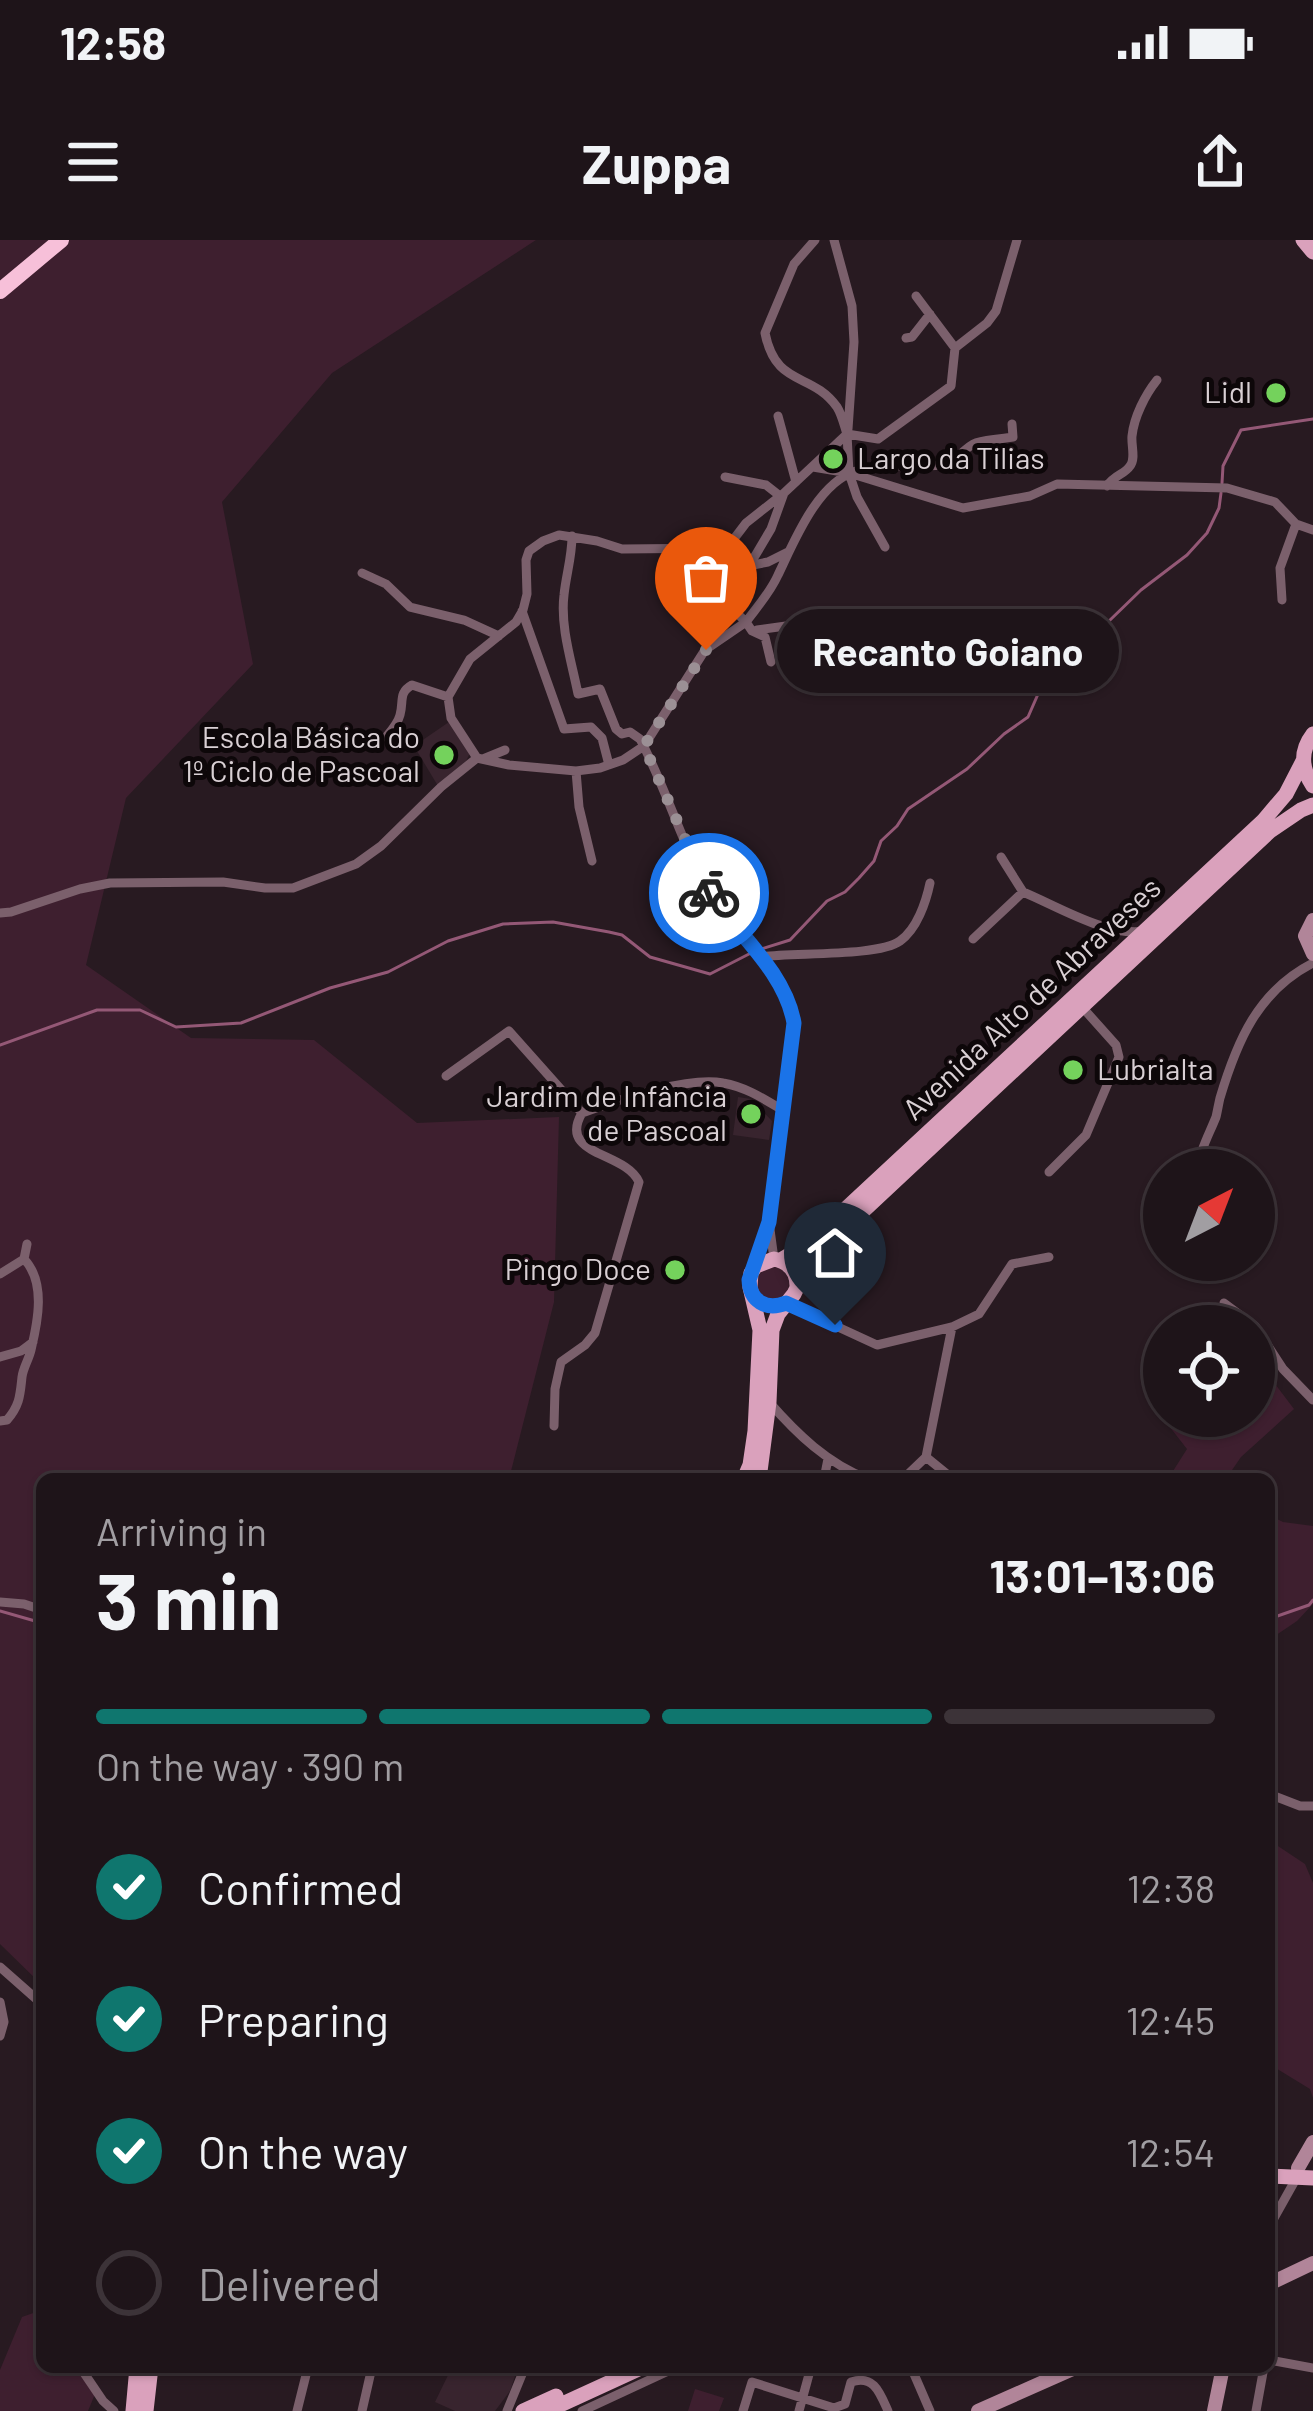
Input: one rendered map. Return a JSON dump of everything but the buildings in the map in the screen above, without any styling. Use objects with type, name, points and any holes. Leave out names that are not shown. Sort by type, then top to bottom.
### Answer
[{"type":"highway","points":[[0,291],[62,240]]},
{"type":"main road","points":[[1303,240],[1313,252]]},
{"type":"main road","name":"Avenida Alto de Abraveses","points":[[778,1260],[809,1243],[1263,821],[1286,794],[1313,734]]},
{"type":"main road","points":[[1303,761],[1313,786]]},
{"type":"main road","name":"Avenida Alto de Abraveses","points":[[790,1297],[816,1255],[1270,832],[1313,805]]},
{"type":"main road","points":[[747,1473],[755,1431],[760,1330],[749,1280],[755,1267],[778,1260],[794,1270],[790,1297],[772,1330],[770,1402],[760,1473]]},
{"type":"main road","points":[[752,1294],[776,1307],[790,1297]]},
{"type":"main road","points":[[1275,2168],[1305,2173]]},
{"type":"main road","points":[[1275,2176],[1305,2173]]},
{"type":"main road","points":[[138,2373],[144,2409]]},
{"type":"main road","points":[[144,2409],[151,2373]]},
{"type":"main road","points":[[543,2407],[608,2373]]},
{"type":"main road","points":[[523,2411],[628,2373]]},
{"type":"street","points":[[815,240],[794,264],[765,333],[775,363],[825,394],[837,407],[847,434]]},
{"type":"street","points":[[834,240],[852,306],[850,472],[857,497],[885,547]]},
{"type":"street","points":[[955,348],[996,311],[1017,240]]},
{"type":"street","points":[[847,434],[878,439],[952,386],[955,348],[916,296]]},
{"type":"street","points":[[906,338],[930,314]]},
{"type":"street","points":[[1107,486],[1132,463],[1132,433],[1156,380]]},
{"type":"street","points":[[778,416],[796,482]]},
{"type":"street","points":[[749,627],[810,513],[850,472],[951,464],[973,442],[1013,437],[1012,424]]},
{"type":"street","points":[[782,495],[771,529],[726,592],[706,650],[644,746],[623,760],[576,771],[480,759],[452,718],[448,697],[470,659],[516,622],[527,593],[529,551],[559,535],[622,549],[727,548],[755,516],[847,434]]},
{"type":"street","points":[[813,467],[850,472],[963,508],[1030,496],[1057,484],[1221,488],[1275,502],[1296,524],[1313,530]]},
{"type":"street","points":[[725,477],[766,485],[782,495]]},
{"type":"street","points":[[755,516],[765,518],[771,529]]},
{"type":"street","points":[[1282,601],[1280,568],[1296,524]]},
{"type":"street","points":[[572,536],[564,621],[578,694],[599,689],[616,729],[635,734],[644,746],[710,895],[790,1003],[794,1023],[784,1111],[769,1222],[755,1267]]},
{"type":"street","points":[[727,548],[735,575]]},
{"type":"street","points":[[746,566],[788,552]]},
{"type":"street","points":[[362,573],[386,584],[410,607],[464,620],[499,636]]},
{"type":"street","points":[[725,602],[765,637],[771,662]]},
{"type":"street","points":[[522,611],[564,729],[584,726],[598,733],[609,765]]},
{"type":"street","points":[[706,650],[749,627],[785,626]]},
{"type":"street","points":[[386,737],[400,718],[406,688],[412,685],[448,697]]},
{"type":"street","points":[[0,913],[110,883],[293,888],[356,864],[441,788],[480,759],[505,750]]},
{"type":"street","points":[[576,771],[592,861]]},
{"type":"street","points":[[1000,857],[1023,892],[1110,929],[1145,931]]},
{"type":"street","points":[[759,958],[875,949],[900,941],[923,910],[930,883]]},
{"type":"street","points":[[973,939],[1023,892]]},
{"type":"street","points":[[1202,1149],[1248,1024],[1270,992],[1313,958],[1305,936],[1313,920]]},
{"type":"street","points":[[1110,929],[1116,942],[1115,958]]},
{"type":"street","points":[[1049,1172],[1086,1135],[1118,1057],[1116,1045],[1082,1007]]},
{"type":"street","points":[[446,1076],[509,1031],[582,1113]]},
{"type":"street","points":[[554,1426],[560,1363],[595,1334],[639,1182],[628,1166],[581,1142],[575,1124],[582,1113],[628,1096],[717,1081],[747,1089],[784,1111]]},
{"type":"street","points":[[769,1222],[770,1242],[778,1260]]},
{"type":"street","points":[[0,1274],[24,1259],[27,1244]]},
{"type":"street","points":[[790,1297],[813,1314],[877,1345],[952,1327],[979,1315],[1012,1264],[1049,1257]]},
{"type":"street","points":[[0,1421],[16,1410],[33,1342],[38,1286],[24,1259]]},
{"type":"street","points":[[1224,1303],[1256,1326],[1283,1369],[1313,1400]]},
{"type":"street","points":[[909,1473],[926,1457],[952,1327]]},
{"type":"street","points":[[0,1358],[33,1342]]},
{"type":"street","points":[[770,1402],[828,1459],[856,1473]]},
{"type":"street","points":[[766,1436],[779,1425],[790,1426]]},
{"type":"street","points":[[926,1457],[946,1473]]},
{"type":"street","points":[[825,1473],[828,1459]]},
{"type":"street","points":[[0,1602],[36,1608]]},
{"type":"street","points":[[1275,1796],[1313,1806]]},
{"type":"street","points":[[0,1967],[36,1999]]},
{"type":"street","points":[[0,2002],[4,2023],[0,2036]]},
{"type":"street","points":[[1275,2218],[1305,2173],[1312,2147]]},
{"type":"street","points":[[1275,2281],[1313,2263]]},
{"type":"street","points":[[1275,2361],[1313,2368]]},
{"type":"street","points":[[84,2373],[114,2411]]},
{"type":"street","points":[[297,2411],[306,2373]]},
{"type":"street","points":[[362,2411],[372,2373]]},
{"type":"street","points":[[508,2411],[522,2373]]},
{"type":"street","points":[[582,2411],[664,2373]]},
{"type":"street","points":[[799,2411],[809,2373]]},
{"type":"street","points":[[914,2373],[930,2411]]},
{"type":"street","points":[[978,2411],[1064,2373]]},
{"type":"street","points":[[1214,2411],[1222,2373]]},
{"type":"street","points":[[1256,2411],[1263,2373]]},
{"type":"street","points":[[743,2411],[752,2382],[834,2408],[844,2404],[851,2383],[858,2380],[878,2389],[888,2411]]},
{"type":"street","points":[[519,2387],[525,2397],[543,2407]]},
{"type":"shaded area","points":[[0,240],[536,240],[332,373],[222,502],[253,664],[126,798],[86,965],[191,1038],[314,1040],[417,1123],[559,1117],[554,1302],[511,1473],[36,1473],[36,1979],[0,1944]]},
{"type":"shaded area","name":"Escola Básica do 1º Ciclo de Pascoal","points":[[449,722],[470,753],[438,786],[414,746]]},
{"type":"shaded area","name":"Jardim de Infância de Pascoal","points":[[738,1097],[751,1099],[772,1121],[769,1140],[733,1135]]},
{"type":"shaded area","points":[[773,1267],[784,1272],[789,1283],[784,1294],[773,1299],[762,1294],[757,1283],[762,1272]]},
{"type":"shaded area","points":[[1275,1384],[1294,1409],[1275,1426]]},
{"type":"shaded area","points":[[1178,1437],[1263,1437],[1230,1473],[1172,1473],[1187,1449]]},
{"type":"shaded area","points":[[1275,1518],[1313,1526],[1313,1604],[1275,1636]]},
{"type":"shaded area","points":[[1275,1844],[1305,1864],[1313,1883],[1313,2098],[1310,2089],[1275,2068]]},
{"type":"shaded area","points":[[36,2312],[36,2373],[81,2373],[95,2394],[88,2411],[0,2411],[0,2370],[22,2317]]},
{"type":"shaded area","points":[[449,2373],[516,2373],[495,2411],[455,2411],[435,2402]]},
{"type":"shaded area","points":[[695,2389],[724,2398],[719,2411],[688,2411]]},
{"type":"waterway","points":[[1222,483],[1223,466],[1241,430],[1313,419]]},
{"type":"waterway","points":[[758,950],[790,940],[827,901],[859,878],[908,809],[967,769],[1028,717],[1042,685],[1061,662],[1207,533],[1221,493]]},
{"type":"waterway","points":[[0,1045],[97,1010],[140,1010],[176,1027],[241,1023],[330,988],[388,972],[448,941],[503,924],[553,922],[622,935],[650,957],[710,974],[749,954]]},
{"type":"waterway","points":[[1275,1617],[1313,1600]]},
{"type":"waterway","points":[[0,1611],[36,1621]]},
{"type":"way so far","points":[[706,650],[644,746],[709,893]]},
{"type":"place","name":"Lidl","points":[[1276,393]]},
{"type":"place","name":"Largo da Tilias","points":[[833,459]]},
{"type":"place","name":"Recanto Goiano","points":[[706,650]]},
{"type":"place","name":"Escola Básica do 1º Ciclo de Pascoal","points":[[444,755]]},
{"type":"place","name":"Lubrialta","points":[[1073,1070]]},
{"type":"place","name":"Jardim de Infância de Pascoal","points":[[751,1114]]},
{"type":"place","name":"Pingo Doce","points":[[675,1270]]},
{"type":"route","points":[[709,893],[781,985],[794,1023],[769,1222],[750,1288],[763,1304],[786,1303],[835,1325]]}]
